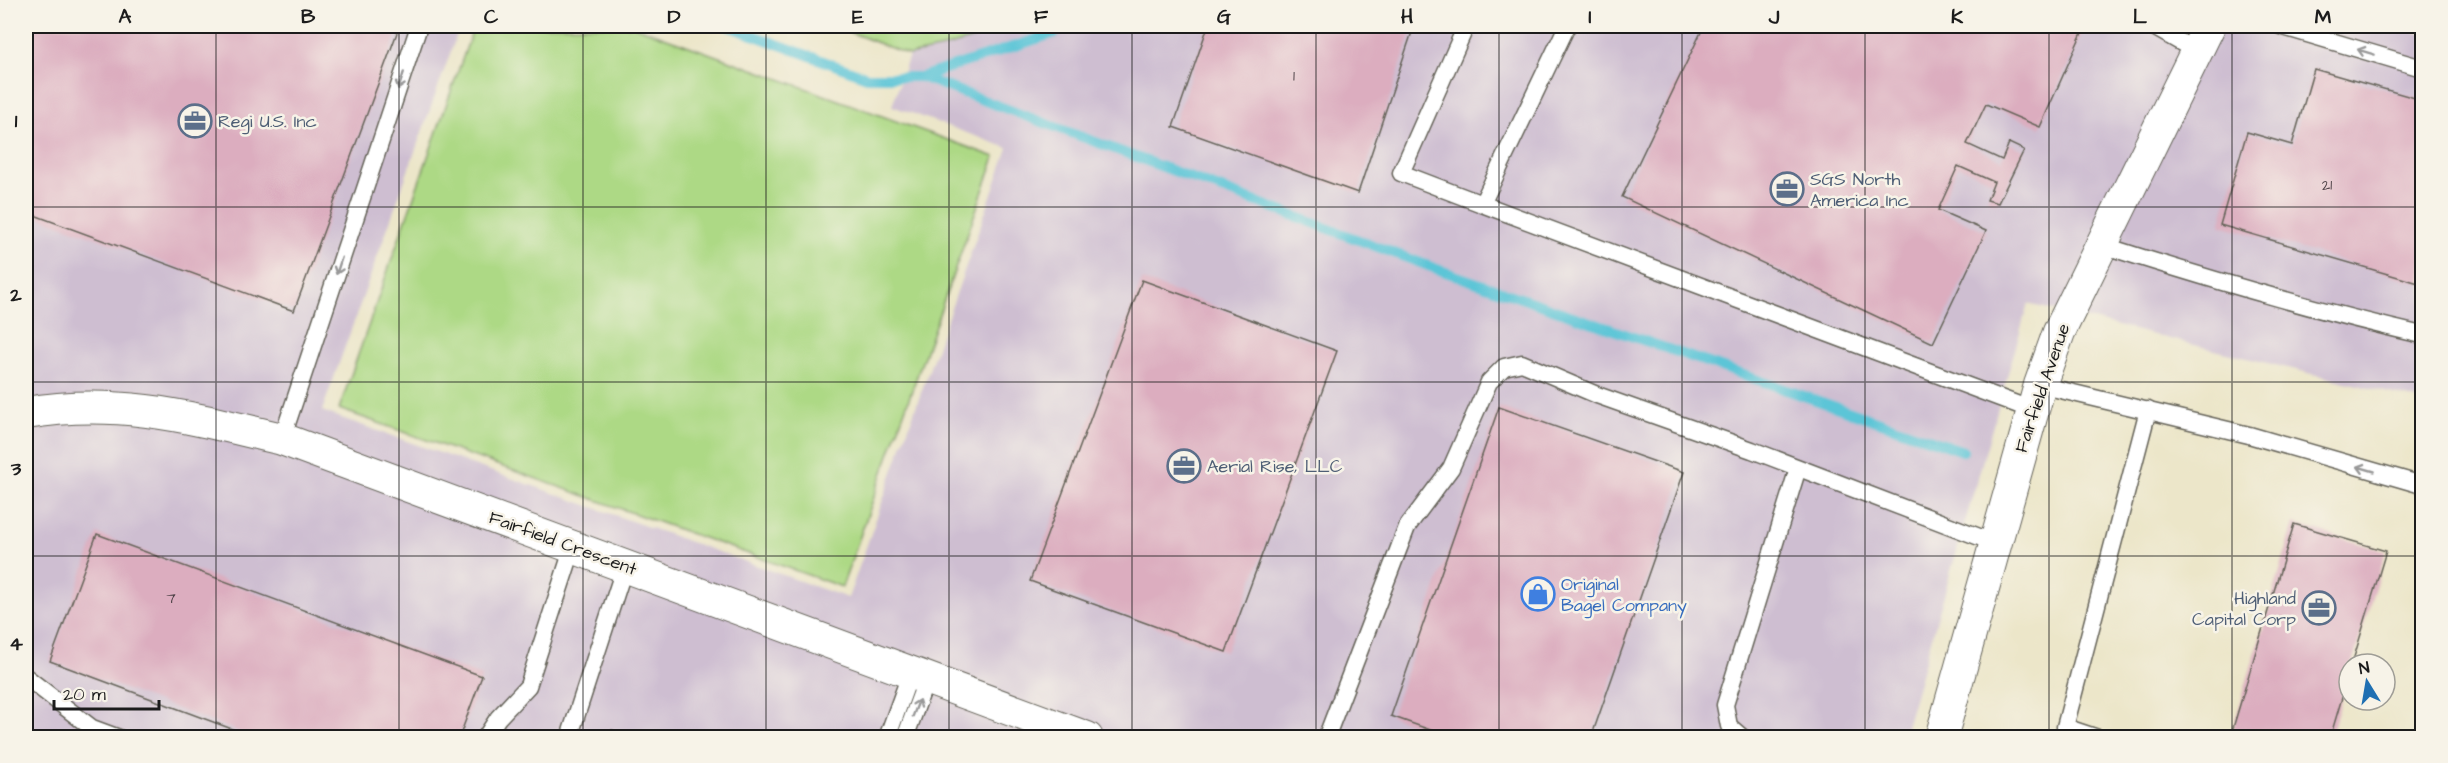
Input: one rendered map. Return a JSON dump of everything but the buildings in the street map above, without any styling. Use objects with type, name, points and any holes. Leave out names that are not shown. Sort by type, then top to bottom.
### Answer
[{"type":"street","name":"Fairfield Avenue","points":[[1941,738],[2036,397],[2059,332],[2202,38]]},
{"type":"street","name":"Fairfield Crescent","points":[[26,413],[93,406],[136,408],[184,416],[282,439],[1087,738]]},
{"type":"lane","points":[[282,439],[419,26]]},
{"type":"lane","points":[[1466,26],[1401,173],[1482,204],[2036,397],[2148,410],[2249,435],[2422,485]]},
{"type":"lane","points":[[1482,204],[1566,26]]},
{"type":"lane","points":[[2152,26],[2202,38]]},
{"type":"lane","points":[[2280,26],[2422,68]]},
{"type":"lane","points":[[2102,245],[2327,313],[2422,335]]},
{"type":"lane","points":[[1326,738],[1407,527],[1451,468],[1489,382],[1504,368],[1522,363],[1597,395],[1995,543]]},
{"type":"lane","points":[[2098,738],[2065,727],[2148,410]]},
{"type":"lane","points":[[1743,738],[1729,726],[1725,705],[1798,468]]},
{"type":"lane","points":[[485,738],[498,718],[528,686],[573,547]]},
{"type":"lane","points":[[569,738],[625,566]]},
{"type":"lane","points":[[887,738],[919,675]]},
{"type":"lane","points":[[905,738],[919,675]]},
{"type":"lane","points":[[26,677],[92,728],[119,738]]},
{"type":"shaded area","points":[[26,26],[460,26],[322,411],[848,598],[1008,148],[892,106],[909,55],[943,48],[1006,26],[2386,26],[2422,34],[2422,401],[2028,304],[1903,737],[26,737]]},
{"type":"green space","points":[[474,26],[634,26],[995,157],[842,587],[339,409]]},
{"type":"green space","points":[[834,26],[1006,26],[943,48],[909,55]]},
{"type":"waterway","points":[[728,26],[867,77],[921,77],[1055,33],[1065,26]]},
{"type":"waterway","points":[[921,77],[1434,268],[1963,451]]},
{"type":"place","name":"Regi U.S. Inc","points":[[195,121]]},
{"type":"place","name":"SGS North America Inc","points":[[1787,189]]},
{"type":"place","name":"Aerial Rise, LLC","points":[[1184,466]]},
{"type":"place","name":"Original Bagel Company","points":[[1538,594]]},
{"type":"place","name":"Highland Capital Corp","points":[[2319,608]]}]
